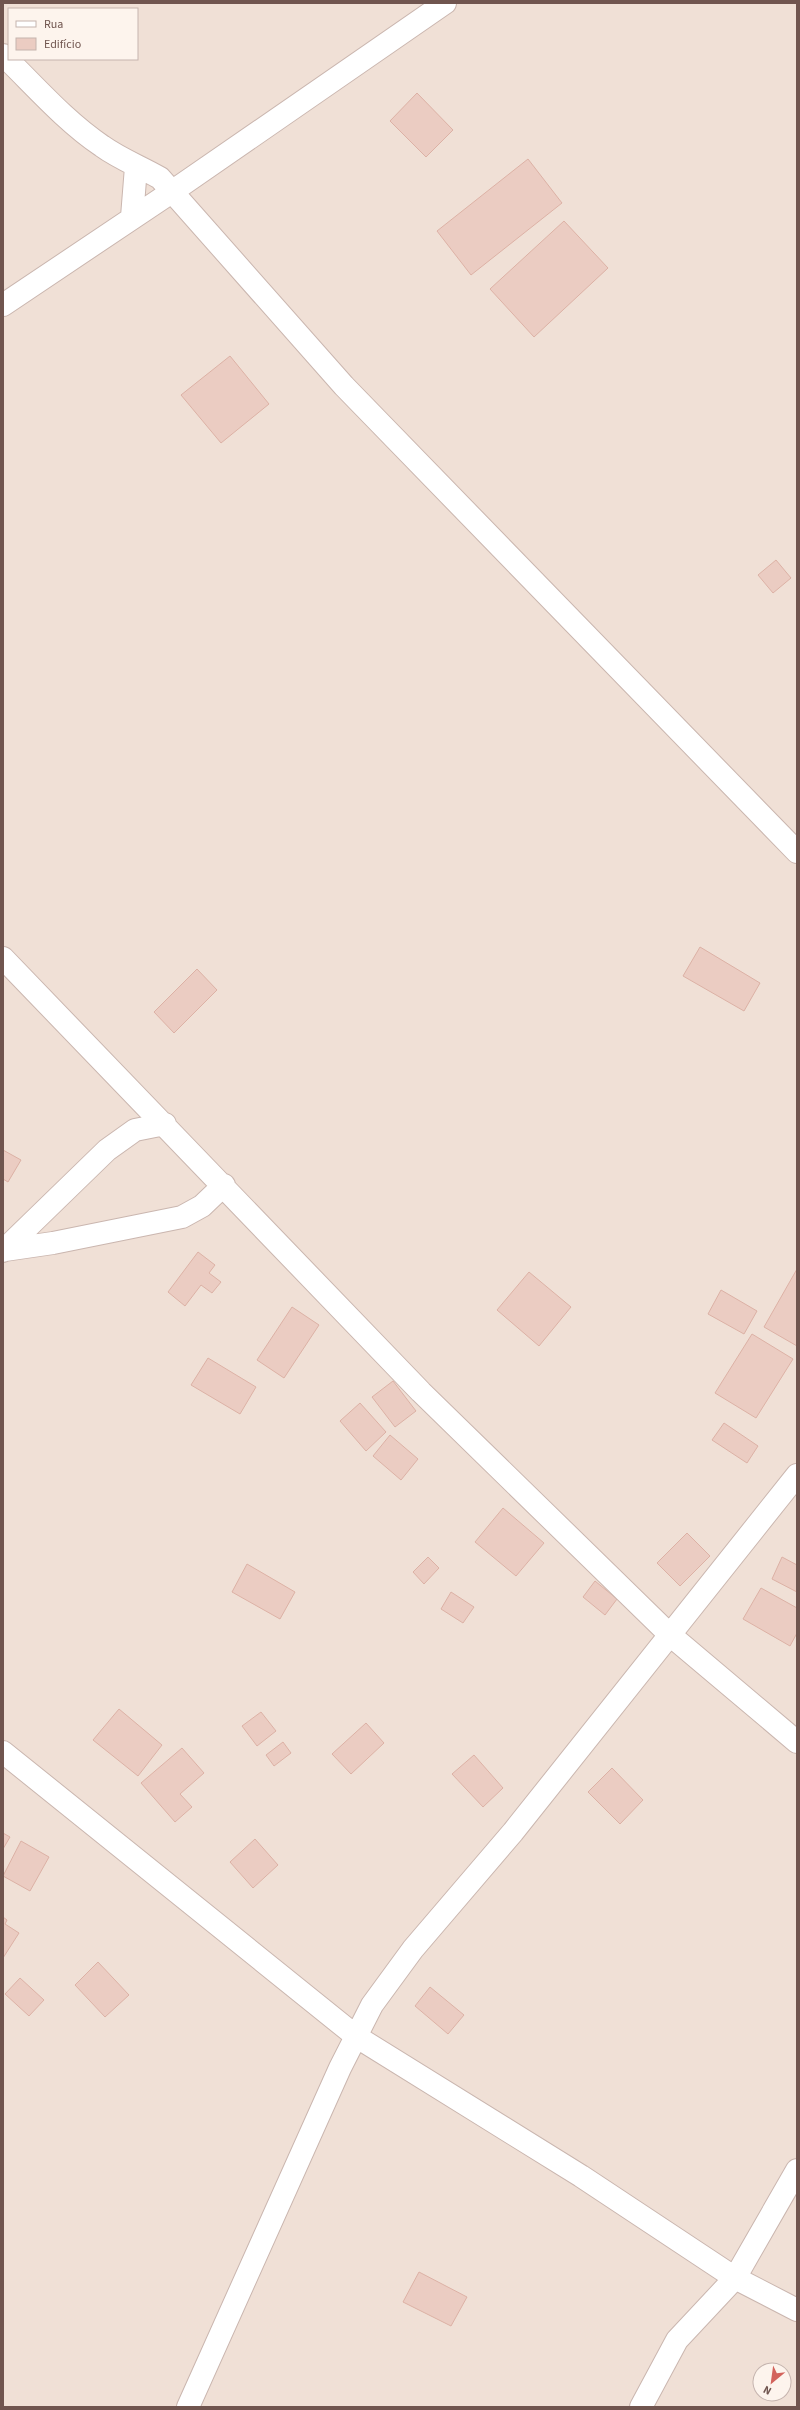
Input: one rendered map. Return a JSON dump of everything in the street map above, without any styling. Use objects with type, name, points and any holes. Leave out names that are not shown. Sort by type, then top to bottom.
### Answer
[{"type":"street","points":[[3,305],[132,217],[173,191],[446,3]]},
{"type":"street","points":[[8,60],[69,119],[101,146],[136,167],[160,178],[173,191],[344,386],[797,852]]},
{"type":"street","points":[[132,217],[136,167]]},
{"type":"street","points":[[3,958],[165,1124],[422,1392],[669,1634],[797,1742]]},
{"type":"street","points":[[4,1251],[107,1150],[135,1130],[165,1124]]},
{"type":"street","points":[[4,1251],[53,1243],[182,1217],[202,1206],[224,1186]]},
{"type":"street","points":[[188,2407],[340,2068],[372,2005],[413,1949],[513,1832],[797,1475]]},
{"type":"street","points":[[3,1752],[357,2037],[581,2176],[735,2278],[797,2310]]},
{"type":"street","points":[[641,2407],[677,2340],[735,2278],[797,2170]]},
{"type":"shaded area","points":[[3,3],[797,3],[797,2407],[3,2407]]},
{"type":"building","points":[[417,93],[453,130],[426,157],[390,121]]},
{"type":"building","points":[[528,159],[562,203],[471,275],[437,231]]},
{"type":"building","points":[[564,221],[608,268],[534,337],[490,289]]},
{"type":"building","points":[[230,356],[269,404],[221,443],[181,395]]},
{"type":"building","points":[[776,560],[791,578],[773,593],[758,575]]},
{"type":"building","points":[[700,947],[760,983],[744,1011],[683,976]]},
{"type":"building","points":[[197,969],[217,990],[174,1033],[154,1012]]},
{"type":"building","points":[[3,1150],[21,1160],[8,1182],[3,1179]]},
{"type":"building","points":[[198,1252],[215,1265],[209,1273],[221,1282],[212,1293],[201,1285],[185,1306],[168,1292]]},
{"type":"building","points":[[797,1269],[797,1346],[764,1327]]},
{"type":"building","points":[[529,1272],[571,1307],[539,1346],[497,1310]]},
{"type":"building","points":[[721,1290],[757,1311],[744,1334],[708,1314]]},
{"type":"building","points":[[292,1307],[319,1325],[284,1378],[257,1360]]},
{"type":"building","points":[[752,1334],[793,1359],[756,1418],[715,1393]]},
{"type":"building","points":[[208,1358],[256,1387],[240,1414],[191,1385]]},
{"type":"building","points":[[393,1381],[416,1411],[395,1427],[372,1397]]},
{"type":"building","points":[[360,1403],[386,1432],[366,1451],[340,1421]]},
{"type":"building","points":[[724,1423],[758,1446],[747,1463],[712,1440]]},
{"type":"building","points":[[390,1435],[418,1459],[401,1480],[373,1456]]},
{"type":"building","points":[[503,1508],[544,1543],[516,1576],[475,1542]]},
{"type":"building","points":[[687,1533],[710,1556],[680,1586],[657,1563]]},
{"type":"building","points":[[428,1557],[439,1568],[424,1584],[413,1572]]},
{"type":"building","points":[[782,1557],[797,1565],[797,1592],[772,1579]]},
{"type":"building","points":[[247,1564],[295,1592],[280,1619],[232,1592]]},
{"type":"building","points":[[595,1581],[617,1599],[605,1615],[583,1597]]},
{"type":"building","points":[[761,1588],[797,1608],[797,1633],[790,1646],[743,1619]]},
{"type":"building","points":[[451,1592],[474,1607],[463,1623],[441,1609]]},
{"type":"building","points":[[119,1709],[162,1745],[138,1776],[93,1740]]},
{"type":"building","points":[[261,1712],[276,1731],[257,1746],[242,1726]]},
{"type":"building","points":[[366,1723],[384,1743],[351,1774],[332,1754]]},
{"type":"building","points":[[283,1742],[291,1753],[274,1766],[266,1755]]},
{"type":"building","points":[[182,1748],[204,1773],[180,1794],[192,1807],[175,1822],[141,1783]]},
{"type":"building","points":[[474,1755],[503,1788],[483,1807],[452,1774]]},
{"type":"building","points":[[612,1768],[643,1800],[620,1824],[588,1792]]},
{"type":"building","points":[[3,1833],[10,1837],[3,1849]]},
{"type":"building","points":[[255,1839],[278,1865],[253,1888],[230,1862]]},
{"type":"building","points":[[21,1841],[49,1857],[30,1891],[3,1876]]},
{"type":"building","points":[[3,1917],[7,1920],[5,1924],[19,1933],[3,1958]]},
{"type":"building","points":[[98,1962],[129,1995],[105,2017],[75,1985]]},
{"type":"building","points":[[20,1978],[44,2000],[29,2016],[5,1994]]},
{"type":"building","points":[[430,1987],[464,2015],[448,2034],[415,2006]]},
{"type":"building","points":[[419,2272],[467,2297],[451,2326],[403,2302]]}]
